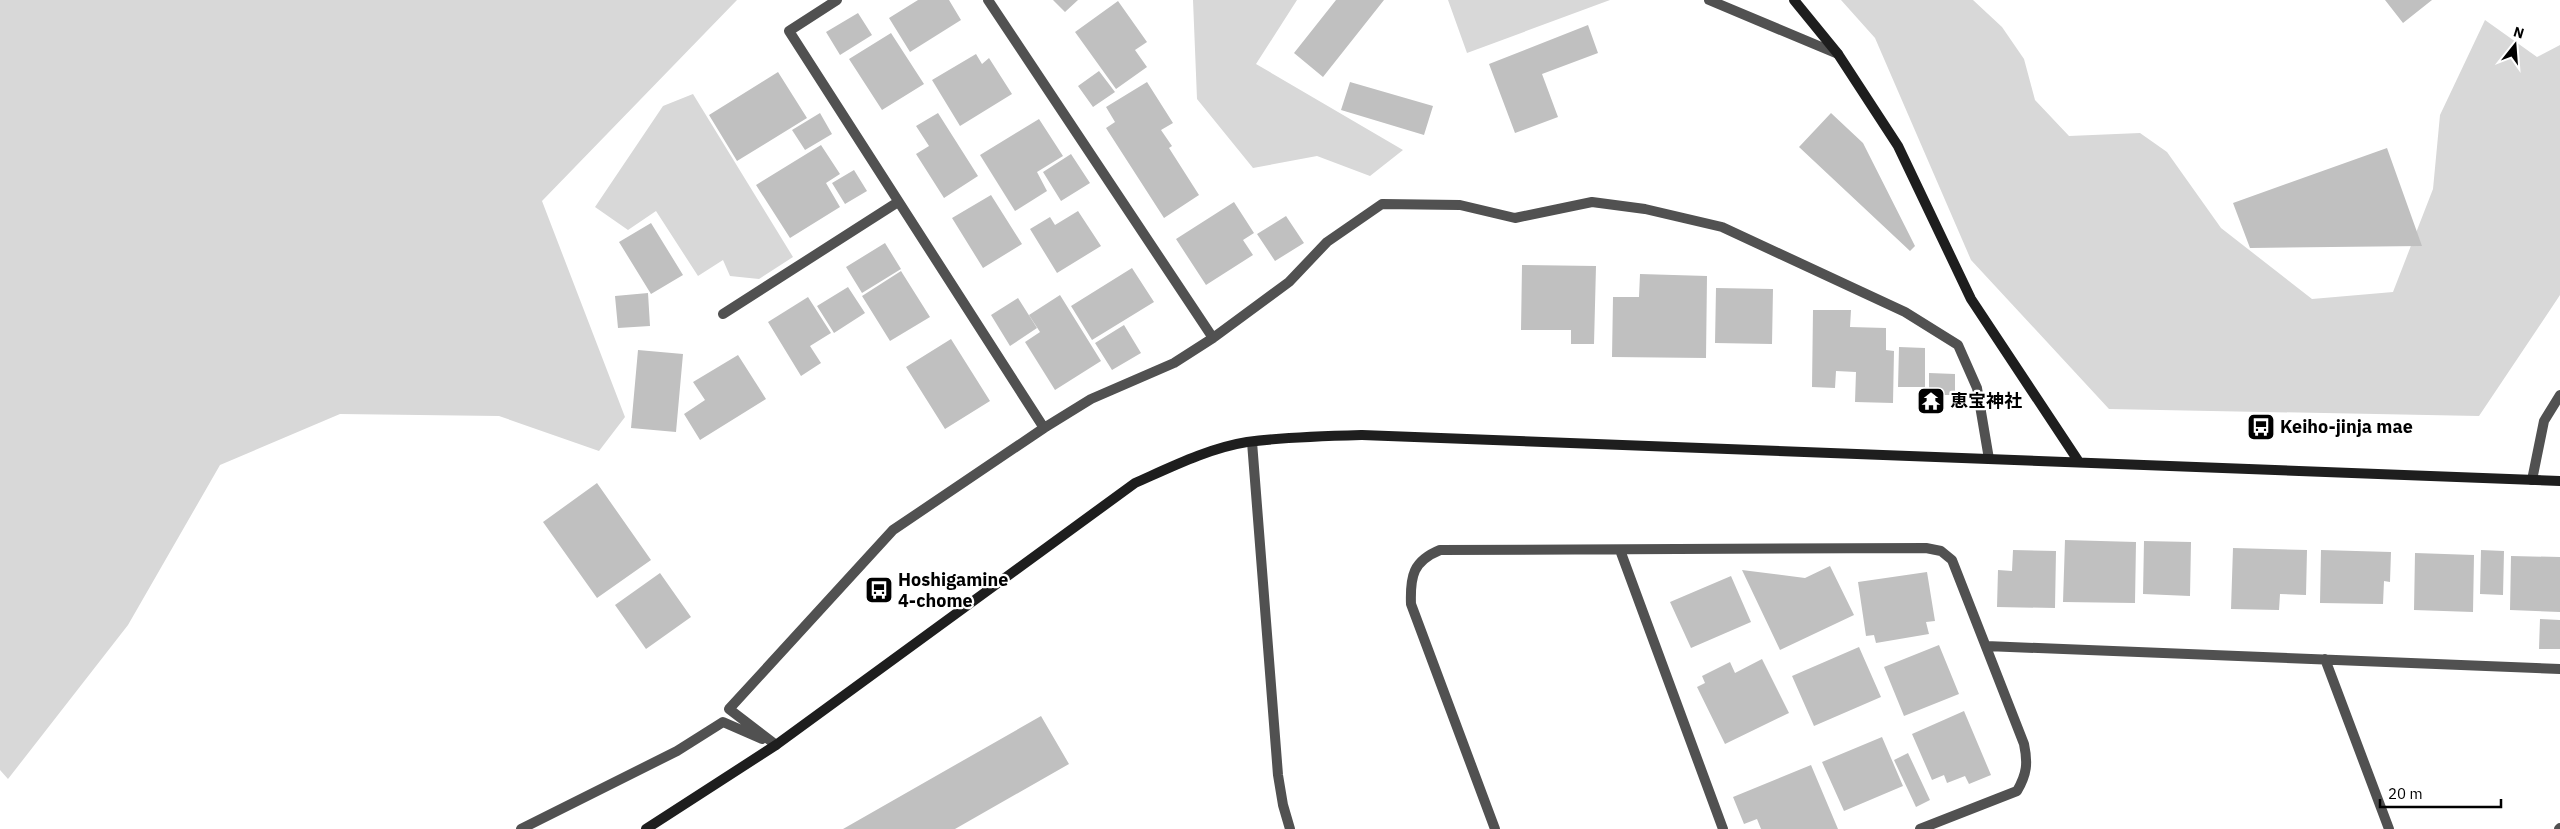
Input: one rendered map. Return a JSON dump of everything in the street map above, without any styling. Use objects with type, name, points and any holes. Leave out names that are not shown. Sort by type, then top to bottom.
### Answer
[{"type":"street","points":[[837,0],[789,31],[1044,428]]},
{"type":"street","points":[[988,0],[1212,338]]},
{"type":"street","points":[[1709,0],[1838,54]]},
{"type":"street","points":[[1794,0],[1838,54],[1898,146],[1971,299],[2078,462]]},
{"type":"street","points":[[724,314],[898,202]]},
{"type":"street","points":[[776,745],[729,709],[893,530],[1044,428],[1091,399],[1174,363],[1212,338],[1289,282],[1327,242],[1382,204],[1460,205],[1515,218],[1592,202],[1645,209],[1722,226],[1905,312],[1958,345],[1977,388],[1989,459]]},
{"type":"street","points":[[2532,480],[2544,421],[2560,395]]},
{"type":"street","points":[[646,829],[776,745],[1135,483],[1190,459],[1252,442],[1295,437],[1362,435],[2560,481]]},
{"type":"street","points":[[1252,442],[1278,775],[1283,805],[1290,829]]},
{"type":"street","points":[[1496,829],[1410,604],[1410,584],[1415,570],[1425,556],[1440,550],[1926,548],[1941,551],[1952,560],[2024,744],[2028,763],[2025,777],[2017,791],[1920,829]]},
{"type":"street","points":[[1620,550],[1723,829]]},
{"type":"street","points":[[1986,646],[2560,668]]},
{"type":"street","points":[[2325,659],[2389,829]]},
{"type":"street","points":[[521,829],[677,751],[723,722],[776,745]]},
{"type":"shaded area","points":[[0,0],[737,0],[542,201],[625,417],[599,451],[499,416],[340,414],[220,465],[128,625],[8,779],[0,770]]},
{"type":"shaded area","points":[[1193,0],[1297,0],[1256,64],[1403,150],[1370,176],[1317,156],[1253,168],[1197,99]]},
{"type":"shaded area","points":[[1448,0],[1610,0],[1467,53]]},
{"type":"shaded area","points":[[1841,0],[1973,0],[2002,27],[2024,59],[2035,100],[2069,136],[2140,133],[2167,152],[2221,228],[2312,299],[2393,292],[2433,189],[2440,115],[2485,20],[2537,57],[2560,45],[2560,295],[2479,416],[2109,409],[1971,260],[1875,38]]},
{"type":"shaded area","points":[[693,94],[793,257],[759,279],[730,276],[723,260],[698,276],[656,211],[628,230],[595,207],[663,106]]},
{"type":"building","points":[[918,0],[949,0],[961,20],[910,52],[889,18]]},
{"type":"building","points":[[1053,0],[1078,0],[1065,12]]},
{"type":"building","points":[[1336,0],[1384,0],[1323,77],[1294,53]]},
{"type":"building","points":[[2385,0],[2432,0],[2403,23]]},
{"type":"building","points":[[1118,1],[1147,42],[1135,50],[1147,67],[1116,89],[1075,32]]},
{"type":"building","points":[[858,13],[872,35],[840,55],[826,32]]},
{"type":"building","points":[[1588,25],[1598,53],[1542,74],[1558,117],[1515,133],[1489,64]]},
{"type":"building","points":[[891,33],[924,84],[882,110],[849,59]]},
{"type":"building","points":[[976,54],[982,64],[989,58],[1012,94],[960,126],[932,80]]},
{"type":"building","points":[[1099,71],[1115,92],[1093,107],[1078,86]]},
{"type":"building","points":[[778,72],[807,118],[737,161],[709,115]]},
{"type":"building","points":[[1147,82],[1173,123],[1161,130],[1172,146],[1169,148],[1199,195],[1164,218],[1106,128],[1115,122],[1106,107]]},
{"type":"building","points":[[1350,82],[1433,106],[1424,135],[1341,110]]},
{"type":"building","points":[[820,113],[832,134],[805,150],[792,130]]},
{"type":"building","points":[[938,113],[978,176],[944,198],[916,154],[929,146],[916,126]]},
{"type":"building","points":[[1831,113],[1863,143],[1915,246],[1910,251],[1799,147]]},
{"type":"building","points":[[1039,119],[1063,156],[1037,172],[1047,191],[1015,211],[980,155]]},
{"type":"building","points":[[821,145],[840,174],[826,183],[840,207],[790,238],[756,185]]},
{"type":"building","points":[[2387,148],[2422,246],[2250,248],[2233,203]]},
{"type":"building","points":[[1071,154],[1090,183],[1061,201],[1043,172]]},
{"type":"building","points":[[854,170],[867,191],[845,204],[832,183]]},
{"type":"building","points":[[991,195],[1022,244],[983,268],[952,218]]},
{"type":"building","points":[[1234,202],[1254,233],[1243,240],[1253,255],[1206,285],[1176,239]]},
{"type":"building","points":[[1078,211],[1101,246],[1057,273],[1030,229],[1050,217],[1055,225]]},
{"type":"building","points":[[1286,216],[1304,243],[1275,261],[1257,234]]},
{"type":"building","points":[[651,223],[683,275],[651,294],[619,242]]},
{"type":"building","points":[[885,243],[901,269],[862,293],[846,267]]},
{"type":"building","points":[[1522,265],[1596,266],[1594,344],[1571,344],[1571,330],[1521,330]]},
{"type":"building","points":[[1132,268],[1154,302],[1092,340],[1071,306]]},
{"type":"building","points":[[901,271],[930,317],[890,341],[862,296]]},
{"type":"building","points":[[1640,274],[1707,276],[1706,358],[1612,357],[1613,297],[1639,297]]},
{"type":"building","points":[[848,287],[865,313],[834,333],[817,306]]},
{"type":"building","points":[[1716,288],[1773,289],[1772,344],[1715,343]]},
{"type":"building","points":[[648,293],[650,326],[618,328],[615,296]]},
{"type":"building","points":[[1060,295],[1101,361],[1055,390],[1025,342],[1040,332],[1029,315]]},
{"type":"building","points":[[808,297],[831,333],[810,346],[821,363],[801,376],[768,322]]},
{"type":"building","points":[[1018,298],[1037,328],[1010,346],[991,315]]},
{"type":"building","points":[[1813,310],[1851,310],[1850,327],[1886,328],[1886,350],[1894,351],[1893,403],[1855,402],[1856,372],[1836,371],[1835,388],[1812,387]]},
{"type":"building","points":[[1124,325],[1141,353],[1112,370],[1095,343]]},
{"type":"building","points":[[951,339],[990,401],[945,429],[906,367]]},
{"type":"building","points":[[1899,347],[1925,348],[1925,387],[1898,387]]},
{"type":"building","points":[[638,350],[683,354],[676,432],[631,428]]},
{"type":"building","points":[[738,355],[766,399],[700,440],[684,414],[705,400],[693,382]]},
{"type":"building","points":[[1929,373],[1955,374],[1955,395],[1929,395]]},
{"type":"building","points":[[597,483],[651,560],[597,598],[543,522]]},
{"type":"building","points":[[2065,540],[2136,542],[2135,603],[2063,602]]},
{"type":"building","points":[[2144,541],[2191,542],[2190,596],[2143,594]]},
{"type":"building","points":[[2233,548],[2307,550],[2306,595],[2280,594],[2279,610],[2231,609]]},
{"type":"building","points":[[2013,550],[2056,551],[2055,608],[1997,607],[1998,570],[2012,571]]},
{"type":"building","points":[[2321,550],[2391,552],[2390,582],[2384,581],[2383,604],[2320,603]]},
{"type":"building","points":[[2481,550],[2504,551],[2503,595],[2480,594]]},
{"type":"building","points":[[2415,553],[2474,555],[2473,612],[2414,610]]},
{"type":"building","points":[[2511,556],[2560,557],[2560,612],[2510,610]]},
{"type":"building","points":[[1830,566],[1854,615],[1780,650],[1742,570],[1805,578]]},
{"type":"building","points":[[1927,572],[1935,621],[1926,622],[1929,634],[1876,643],[1874,635],[1866,636],[1858,582]]},
{"type":"building","points":[[660,573],[691,617],[646,649],[615,605]]},
{"type":"building","points":[[1731,576],[1751,622],[1691,648],[1670,602]]},
{"type":"building","points":[[2540,619],[2560,620],[2560,649],[2539,649]]},
{"type":"building","points":[[1939,645],[1959,694],[1904,716],[1884,667]]},
{"type":"building","points":[[1859,647],[1881,697],[1814,726],[1792,676]]},
{"type":"building","points":[[1762,659],[1789,713],[1725,744],[1697,687],[1705,683],[1702,676],[1730,662],[1735,673]]},
{"type":"building","points":[[1964,711],[1991,775],[1969,784],[1965,776],[1947,783],[1944,775],[1932,780],[1912,734]]},
{"type":"building","points":[[1041,716],[1069,764],[955,829],[843,829]]},
{"type":"building","points":[[1882,737],[1903,786],[1844,811],[1822,762]]},
{"type":"building","points":[[1908,753],[1930,800],[1916,807],[1894,760]]},
{"type":"building","points":[[1811,765],[1838,829],[1761,829],[1757,819],[1744,824],[1733,797]]},
{"type":"place","name":"恵宝神社","points":[[1931,401]]},
{"type":"place","name":"Keiho-jinja mae","points":[[2261,427]]},
{"type":"place","name":"Hoshigamine 4-chome","points":[[879,590]]}]
